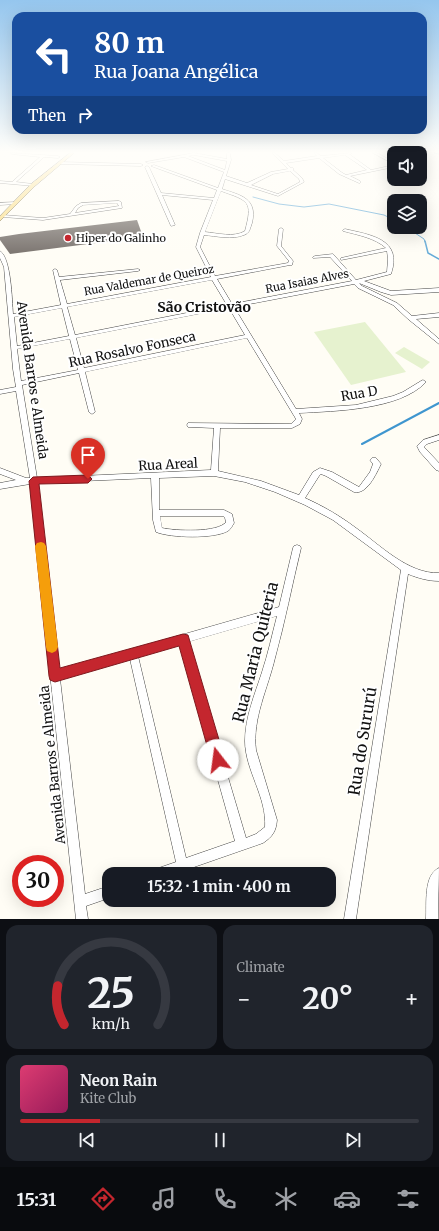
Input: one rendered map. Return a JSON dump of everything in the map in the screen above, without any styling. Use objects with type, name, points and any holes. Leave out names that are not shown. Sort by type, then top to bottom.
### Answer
[{"type":"main road","points":[[1,217],[22,196]]},
{"type":"street","points":[[160,196],[173,225]]},
{"type":"street","points":[[185,196],[215,198],[198,247],[214,279],[232,306],[299,418],[298,422],[292,426],[190,425]]},
{"type":"street","points":[[202,233],[238,236],[247,232],[252,210],[251,205],[238,196]]},
{"type":"street","points":[[1,217],[43,219],[121,207],[119,202],[82,204],[77,207],[72,214]]},
{"type":"street","points":[[0,204],[15,203]]},
{"type":"street","name":"Rua Valdemar de Queiroz","points":[[11,316],[290,264],[291,261],[279,246],[281,229]]},
{"type":"street","points":[[345,230],[375,239],[389,249]]},
{"type":"street","points":[[343,259],[389,249]]},
{"type":"street","name":"Rua Isaias Alves","points":[[14,348],[357,282],[389,274],[389,249]]},
{"type":"street","name":"Avenida Barros e Almeida","points":[[0,252],[6,266],[14,348],[55,676],[82,919]]},
{"type":"street","points":[[315,258],[331,255],[366,290],[395,304],[439,342]]},
{"type":"street","points":[[55,270],[74,336],[92,412]]},
{"type":"street","points":[[58,279],[138,270]]},
{"type":"street","points":[[357,282],[391,293],[439,290]]},
{"type":"street","points":[[410,318],[439,315]]},
{"type":"street","name":"Rua Rosalvo Fonseca","points":[[0,392],[19,386],[249,336]]},
{"type":"street","name":"Rua D","points":[[295,410],[356,407],[396,398],[424,382]]},
{"type":"street","points":[[214,473],[217,425]]},
{"type":"street","points":[[439,437],[424,442],[420,446],[439,468]]},
{"type":"street","points":[[300,500],[316,474],[320,471],[330,474],[357,490],[361,489],[375,469],[377,464],[374,460]]},
{"type":"street","points":[[0,471],[30,481]]},
{"type":"street","name":"Rua Areal","points":[[30,481],[214,473],[247,479],[300,500],[335,518],[405,568],[421,576],[439,577]]},
{"type":"street","points":[[156,476],[156,513],[157,528],[165,533],[216,530],[226,528],[230,523],[229,516],[224,513],[156,513]]},
{"type":"street","points":[[0,486],[30,481]]},
{"type":"street","name":"Rua Maria Quiteria","points":[[176,867],[264,836],[271,827],[271,817],[253,760],[250,741],[255,713],[272,652],[297,548]]},
{"type":"street","name":"Rua do Sururú","points":[[350,919],[405,568]]},
{"type":"street","points":[[55,676],[282,610]]},
{"type":"street","points":[[183,639],[242,845]]},
{"type":"street","points":[[133,654],[182,865]]},
{"type":"street","points":[[432,919],[433,888],[435,880],[439,874]]},
{"type":"street","points":[[80,902],[102,894]]},
{"type":"green space","points":[[365,322],[406,372],[351,385],[314,332]]},
{"type":"green space","points":[[404,347],[430,362],[422,369],[395,353]]},
{"type":"building","name":"Hiper do Galinho","points":[[137,220],[143,237],[10,254],[0,240],[0,237],[19,234]]},
{"type":"waterway","points":[[253,197],[279,204],[304,207],[329,204],[387,216]]},
{"type":"waterway","points":[[416,234],[424,239],[425,242]]},
{"type":"waterway","points":[[425,241],[428,253],[439,259]]},
{"type":"waterway","points":[[362,444],[439,403]]},
{"type":"slow traffic","points":[[41,546],[52,647]]},
{"type":"place","name":"Hiper do Galinho","points":[[68,238]]},
{"type":"district","name":"São Cristovão","points":[[204,307]]},
{"type":"route","points":[[88,479],[33,481],[55,676],[183,639],[218,760]]}]
